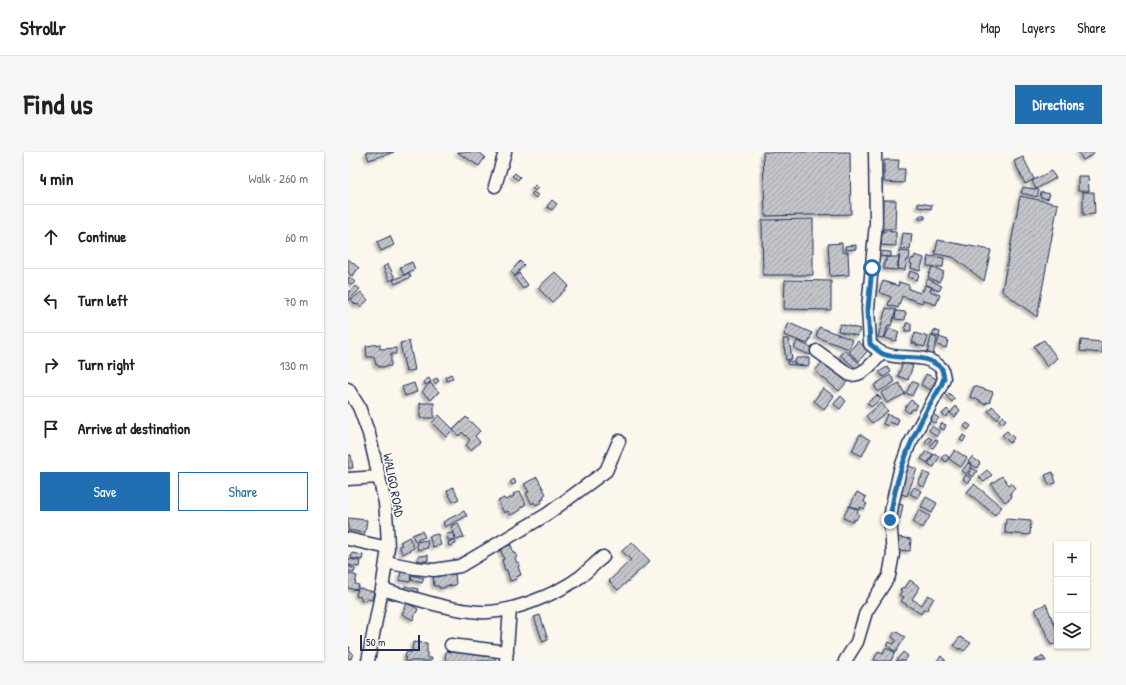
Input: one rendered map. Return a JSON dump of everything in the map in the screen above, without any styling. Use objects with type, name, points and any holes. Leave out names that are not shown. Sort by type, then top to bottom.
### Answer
[{"type":"street","points":[[495,186],[505,152]]},
{"type":"street","points":[[845,661],[857,642],[866,612],[889,576],[893,554],[890,520],[900,470],[910,445],[944,378],[942,369],[931,360],[897,357],[882,353],[870,344],[868,316],[876,223],[875,152]]},
{"type":"street","points":[[817,351],[850,375],[862,373],[882,353]]},
{"type":"street","name":"WALIGO ROAD","points":[[348,389],[359,407],[369,434],[385,503],[388,548],[382,589],[368,661]]},
{"type":"street","points":[[386,562],[434,570],[460,566],[542,518],[606,471],[619,441]]},
{"type":"street","points":[[348,479],[379,477]]},
{"type":"street","points":[[348,539],[388,548]]},
{"type":"street","points":[[382,589],[464,610],[494,612],[510,609],[557,591],[580,578],[603,557]]},
{"type":"street","points":[[451,646],[507,657],[510,609]]},
{"type":"building","points":[[366,152],[394,152],[369,160]]},
{"type":"building","points":[[457,152],[479,152],[485,157],[479,166]]},
{"type":"building","points":[[763,152],[850,152],[851,214],[765,216]]},
{"type":"building","points":[[1078,152],[1093,152],[1094,154],[1083,160]]},
{"type":"building","points":[[1023,157],[1034,179],[1025,184],[1014,161]]},
{"type":"building","points":[[884,160],[899,160],[898,169],[905,169],[904,183],[884,182]]},
{"type":"building","points":[[1051,171],[1056,178],[1036,189],[1032,181]]},
{"type":"building","points":[[515,173],[520,177],[518,180],[512,176]]},
{"type":"building","points":[[1078,176],[1088,176],[1089,191],[1078,191]]},
{"type":"building","points":[[535,185],[538,188],[535,191],[532,188]]},
{"type":"building","points":[[1023,187],[1039,190],[1037,197],[1021,193]]},
{"type":"building","points":[[533,192],[538,195],[536,198],[531,194]]},
{"type":"building","points":[[1041,192],[1050,194],[1048,199],[1040,197]]},
{"type":"building","points":[[1083,192],[1094,192],[1095,214],[1083,215]]},
{"type":"building","points":[[1020,196],[1058,204],[1037,317],[1002,291]]},
{"type":"building","points":[[552,200],[557,204],[552,210],[547,207]]},
{"type":"building","points":[[883,200],[896,200],[895,229],[882,229]]},
{"type":"building","points":[[918,203],[932,205],[931,209],[918,207]]},
{"type":"building","points":[[919,216],[925,216],[925,219],[919,219]]},
{"type":"building","points":[[813,219],[813,275],[763,275],[762,220]]},
{"type":"building","points":[[882,231],[896,232],[896,246],[881,245]]},
{"type":"building","points":[[903,233],[912,234],[910,250],[901,249]]},
{"type":"building","points":[[390,236],[394,245],[381,251],[377,242]]},
{"type":"building","points":[[938,240],[991,250],[984,281],[953,257],[935,254]]},
{"type":"building","points":[[842,243],[842,252],[848,252],[849,275],[830,276],[828,244]]},
{"type":"building","points":[[856,245],[856,249],[845,250],[845,246]]},
{"type":"building","points":[[879,251],[891,252],[891,257],[878,256]]},
{"type":"building","points":[[900,251],[910,252],[905,270],[898,269]]},
{"type":"building","points":[[915,255],[924,258],[920,271],[911,268],[912,264],[910,263],[912,258],[914,259]]},
{"type":"building","points":[[928,256],[944,258],[943,267],[927,266]]},
{"type":"building","points":[[886,257],[899,257],[897,270],[884,269],[884,261],[886,261]]},
{"type":"building","points":[[348,259],[359,268],[352,276],[348,272]]},
{"type":"building","points":[[520,261],[524,265],[515,276],[511,272]]},
{"type":"building","points":[[412,262],[415,269],[404,275],[400,267]]},
{"type":"building","points":[[388,264],[395,278],[390,281],[383,267]]},
{"type":"building","points":[[932,267],[944,272],[939,282],[928,277]]},
{"type":"building","points":[[910,271],[919,274],[917,280],[908,277]]},
{"type":"building","points":[[555,272],[569,286],[552,302],[538,288]]},
{"type":"building","points":[[409,273],[411,277],[395,284],[393,280]]},
{"type":"building","points":[[519,273],[528,285],[523,289],[514,277]]},
{"type":"building","points":[[349,277],[355,282],[352,285],[348,282]]},
{"type":"building","points":[[928,279],[942,286],[939,291],[925,284]]},
{"type":"building","points":[[785,280],[831,281],[831,310],[784,309]]},
{"type":"building","points":[[883,281],[898,286],[899,282],[909,285],[909,289],[920,293],[921,290],[923,291],[925,285],[932,287],[930,291],[940,295],[936,305],[923,300],[922,303],[902,296],[898,308],[888,305],[891,297],[879,292]]},
{"type":"building","points":[[356,286],[360,289],[348,301],[348,293]]},
{"type":"building","points":[[361,292],[368,300],[360,307],[351,300]]},
{"type":"building","points":[[886,308],[896,310],[891,326],[888,325],[884,338],[878,337]]},
{"type":"building","points":[[896,311],[906,312],[905,320],[895,319]]},
{"type":"building","points":[[789,323],[812,333],[808,344],[784,335]]},
{"type":"building","points":[[906,323],[911,323],[911,331],[905,331]]},
{"type":"building","points":[[840,324],[860,329],[858,336],[838,331]]},
{"type":"building","points":[[819,327],[853,340],[849,349],[816,337]]},
{"type":"building","points":[[889,328],[899,332],[896,341],[885,338]]},
{"type":"building","points":[[934,330],[940,332],[939,337],[932,335]]},
{"type":"building","points":[[915,333],[928,337],[925,347],[912,343]]},
{"type":"building","points":[[931,336],[937,338],[933,355],[927,354]]},
{"type":"building","points":[[939,337],[948,340],[946,348],[937,345]]},
{"type":"building","points":[[783,339],[789,339],[792,359],[786,360]]},
{"type":"building","points":[[1044,340],[1057,358],[1047,367],[1034,346]]},
{"type":"building","points":[[1081,340],[1102,342],[1102,353],[1080,351]]},
{"type":"building","points":[[409,341],[415,370],[406,372],[400,343]]},
{"type":"building","points":[[797,341],[813,348],[810,355],[794,348]]},
{"type":"building","points":[[858,341],[868,350],[859,361],[849,352]]},
{"type":"building","points":[[380,344],[380,349],[396,348],[396,354],[391,354],[391,366],[379,367],[376,365],[374,357],[367,357],[366,346]]},
{"type":"building","points":[[844,350],[863,366],[859,371],[840,355]]},
{"type":"building","points":[[796,358],[809,358],[809,366],[795,365]]},
{"type":"building","points":[[787,361],[794,362],[794,365],[787,364]]},
{"type":"building","points":[[823,361],[847,382],[839,391],[815,371]]},
{"type":"building","points":[[903,362],[913,366],[908,380],[898,376]]},
{"type":"building","points":[[887,367],[891,372],[883,377],[879,372]]},
{"type":"building","points":[[451,374],[453,378],[447,381],[445,377]]},
{"type":"building","points":[[926,374],[937,379],[931,390],[921,385]]},
{"type":"building","points":[[890,375],[895,382],[878,392],[874,385]]},
{"type":"building","points":[[429,378],[431,382],[425,385],[424,381]]},
{"type":"building","points":[[437,378],[439,381],[435,384],[433,380]]},
{"type":"building","points":[[912,381],[918,384],[912,396],[906,393]]},
{"type":"building","points":[[414,383],[417,392],[405,396],[402,387]]},
{"type":"building","points":[[430,383],[439,392],[431,400],[422,392]]},
{"type":"building","points":[[899,383],[905,394],[887,403],[881,393]]},
{"type":"building","points":[[974,386],[993,392],[989,403],[986,402],[986,404],[980,402],[980,400],[970,397]]},
{"type":"building","points":[[823,388],[834,396],[824,409],[814,401]]},
{"type":"building","points":[[949,393],[955,399],[952,402],[946,396]]},
{"type":"building","points":[[877,395],[881,399],[871,407],[867,403]]},
{"type":"building","points":[[841,396],[846,401],[840,409],[834,404]]},
{"type":"building","points":[[911,400],[918,405],[909,413],[904,409]]},
{"type":"building","points":[[420,403],[434,403],[434,418],[420,418]]},
{"type":"building","points":[[881,403],[888,411],[872,423],[866,416]]},
{"type":"building","points":[[956,406],[960,410],[955,417],[950,413]]},
{"type":"building","points":[[992,406],[1001,414],[997,419],[988,411]]},
{"type":"building","points":[[947,409],[950,412],[946,417],[942,414]]},
{"type":"building","points":[[887,414],[899,419],[897,425],[890,422],[888,426],[883,424]]},
{"type":"building","points":[[933,414],[939,418],[935,423],[929,420]]},
{"type":"building","points":[[439,415],[453,429],[446,437],[432,423]]},
{"type":"building","points":[[1003,416],[1006,420],[1002,424],[999,420]]},
{"type":"building","points":[[466,417],[480,431],[475,436],[480,442],[471,450],[466,445],[470,440],[462,432],[459,436],[453,430]]},
{"type":"building","points":[[941,423],[946,425],[944,430],[939,428]]},
{"type":"building","points":[[967,423],[971,426],[968,430],[964,426]]},
{"type":"building","points":[[932,426],[940,432],[937,437],[929,430]]},
{"type":"building","points":[[1007,431],[1014,438],[1010,443],[1002,435]]},
{"type":"building","points":[[860,434],[870,440],[862,456],[852,451]]},
{"type":"building","points":[[963,435],[966,437],[963,442],[960,440]]},
{"type":"building","points":[[928,437],[932,439],[928,445],[925,443]]},
{"type":"building","points":[[935,439],[938,441],[933,448],[930,446]]},
{"type":"building","points":[[955,450],[967,458],[961,467],[949,459]]},
{"type":"building","points":[[926,451],[933,454],[928,463],[921,459]]},
{"type":"building","points":[[934,454],[939,457],[934,467],[928,464]]},
{"type":"building","points":[[944,454],[949,457],[946,462],[941,458]]},
{"type":"building","points":[[348,455],[351,455],[353,468],[348,468]]},
{"type":"building","points":[[972,457],[980,463],[977,468],[968,462]]},
{"type":"building","points":[[968,463],[972,466],[966,474],[962,471]]},
{"type":"building","points":[[909,466],[917,469],[907,496],[899,493]]},
{"type":"building","points":[[972,468],[977,471],[973,477],[968,474]]},
{"type":"building","points":[[987,470],[992,475],[984,482],[979,477]]},
{"type":"building","points":[[924,472],[930,475],[924,487],[918,484]]},
{"type":"building","points":[[1053,472],[1056,483],[1049,485],[1045,475]]},
{"type":"building","points":[[966,475],[972,479],[968,483],[963,479]]},
{"type":"building","points":[[1002,476],[1009,485],[1011,483],[1015,488],[1010,494],[1012,497],[1005,502],[991,484]]},
{"type":"building","points":[[537,477],[546,494],[543,496],[544,499],[541,500],[542,502],[536,505],[534,502],[532,504],[526,493],[529,492],[524,484]]},
{"type":"building","points":[[514,479],[516,483],[512,485],[510,482]]},
{"type":"building","points":[[974,484],[1002,507],[995,515],[967,492]]},
{"type":"building","points":[[453,487],[459,499],[453,502],[447,491]]},
{"type":"building","points":[[914,487],[922,491],[918,498],[910,494]]},
{"type":"building","points":[[520,491],[526,504],[520,508],[521,510],[510,515],[508,511],[504,513],[498,501],[504,498],[506,500],[514,496],[513,494]]},
{"type":"building","points":[[857,492],[866,497],[864,502],[867,504],[864,509],[860,507],[859,510],[850,506]]},
{"type":"building","points":[[926,497],[937,503],[932,513],[921,507]]},
{"type":"building","points":[[896,503],[903,505],[900,520],[893,519]]},
{"type":"building","points":[[849,506],[858,510],[857,513],[859,514],[853,522],[843,518]]},
{"type":"building","points":[[919,510],[930,516],[923,528],[913,522]]},
{"type":"building","points":[[464,511],[467,516],[445,527],[443,522]]},
{"type":"building","points":[[348,518],[367,520],[365,533],[348,530]]},
{"type":"building","points":[[1006,519],[1031,521],[1030,535],[1005,533]]},
{"type":"building","points":[[458,523],[464,537],[457,540],[451,526]]},
{"type":"building","points":[[422,531],[425,537],[415,541],[412,535]]},
{"type":"building","points":[[454,533],[455,539],[448,540],[446,534]]},
{"type":"building","points":[[438,534],[441,545],[433,547],[429,536]]},
{"type":"building","points":[[409,537],[414,548],[403,554],[399,546],[402,545],[400,542]]},
{"type":"building","points":[[898,537],[911,539],[910,551],[897,550]]},
{"type":"building","points":[[427,540],[428,548],[418,550],[416,542]]},
{"type":"building","points":[[455,540],[456,544],[449,546],[448,542]]},
{"type":"building","points":[[632,542],[650,561],[618,590],[609,581],[631,560],[622,551]]},
{"type":"building","points":[[511,545],[514,554],[516,553],[517,557],[515,558],[517,563],[519,562],[520,565],[518,566],[521,575],[516,577],[517,579],[510,581],[507,570],[505,570],[502,560],[504,559],[500,548]]},
{"type":"building","points":[[352,553],[363,555],[362,560],[351,558]]},
{"type":"building","points":[[428,555],[428,561],[418,561],[418,556]]},
{"type":"building","points":[[348,559],[360,561],[359,567],[348,565]]},
{"type":"building","points":[[348,566],[355,569],[354,573],[348,571]]},
{"type":"building","points":[[401,572],[411,574],[410,582],[399,580]]},
{"type":"building","points":[[455,572],[456,585],[445,586],[445,588],[434,586],[433,573]]},
{"type":"building","points":[[348,573],[357,576],[355,584],[359,585],[357,590],[348,588]]},
{"type":"building","points":[[412,575],[424,578],[422,583],[411,580]]},
{"type":"building","points":[[910,580],[920,587],[912,599],[922,605],[928,595],[934,598],[927,610],[924,609],[921,614],[901,601],[904,597],[899,595],[902,591],[900,590],[903,587],[905,588]]},
{"type":"building","points":[[405,586],[418,589],[417,595],[404,591]]},
{"type":"building","points":[[358,588],[374,592],[372,600],[361,600],[361,597],[356,596]]},
{"type":"building","points":[[407,603],[418,609],[413,620],[402,614]]},
{"type":"building","points":[[1046,604],[1054,624],[1054,644],[1051,645],[1035,609]]},
{"type":"building","points":[[540,615],[548,640],[543,642],[534,617]]},
{"type":"building","points":[[895,631],[905,637],[896,652],[887,646],[889,642],[894,644],[896,640],[892,637]]},
{"type":"building","points":[[960,637],[971,643],[964,651],[960,648],[959,650],[954,645]]},
{"type":"building","points":[[413,642],[427,643],[427,658],[432,658],[431,661],[405,661],[406,652],[412,652]]},
{"type":"building","points":[[348,647],[350,647],[349,651],[353,653],[351,659],[348,658]]},
{"type":"building","points":[[885,648],[895,652],[891,661],[874,660],[878,651],[883,653]]},
{"type":"building","points":[[446,651],[495,657],[495,661],[445,661]]},
{"type":"building","points":[[903,652],[908,656],[905,661],[896,661]]},
{"type":"building","points":[[941,656],[946,661],[937,661]]},
{"type":"building","points":[[1043,656],[1046,661],[1034,661]]},
{"type":"route","points":[[872,268],[868,308],[870,344],[882,353],[897,357],[924,358],[931,360],[942,369],[944,378],[910,445],[900,470],[890,520]]}]
